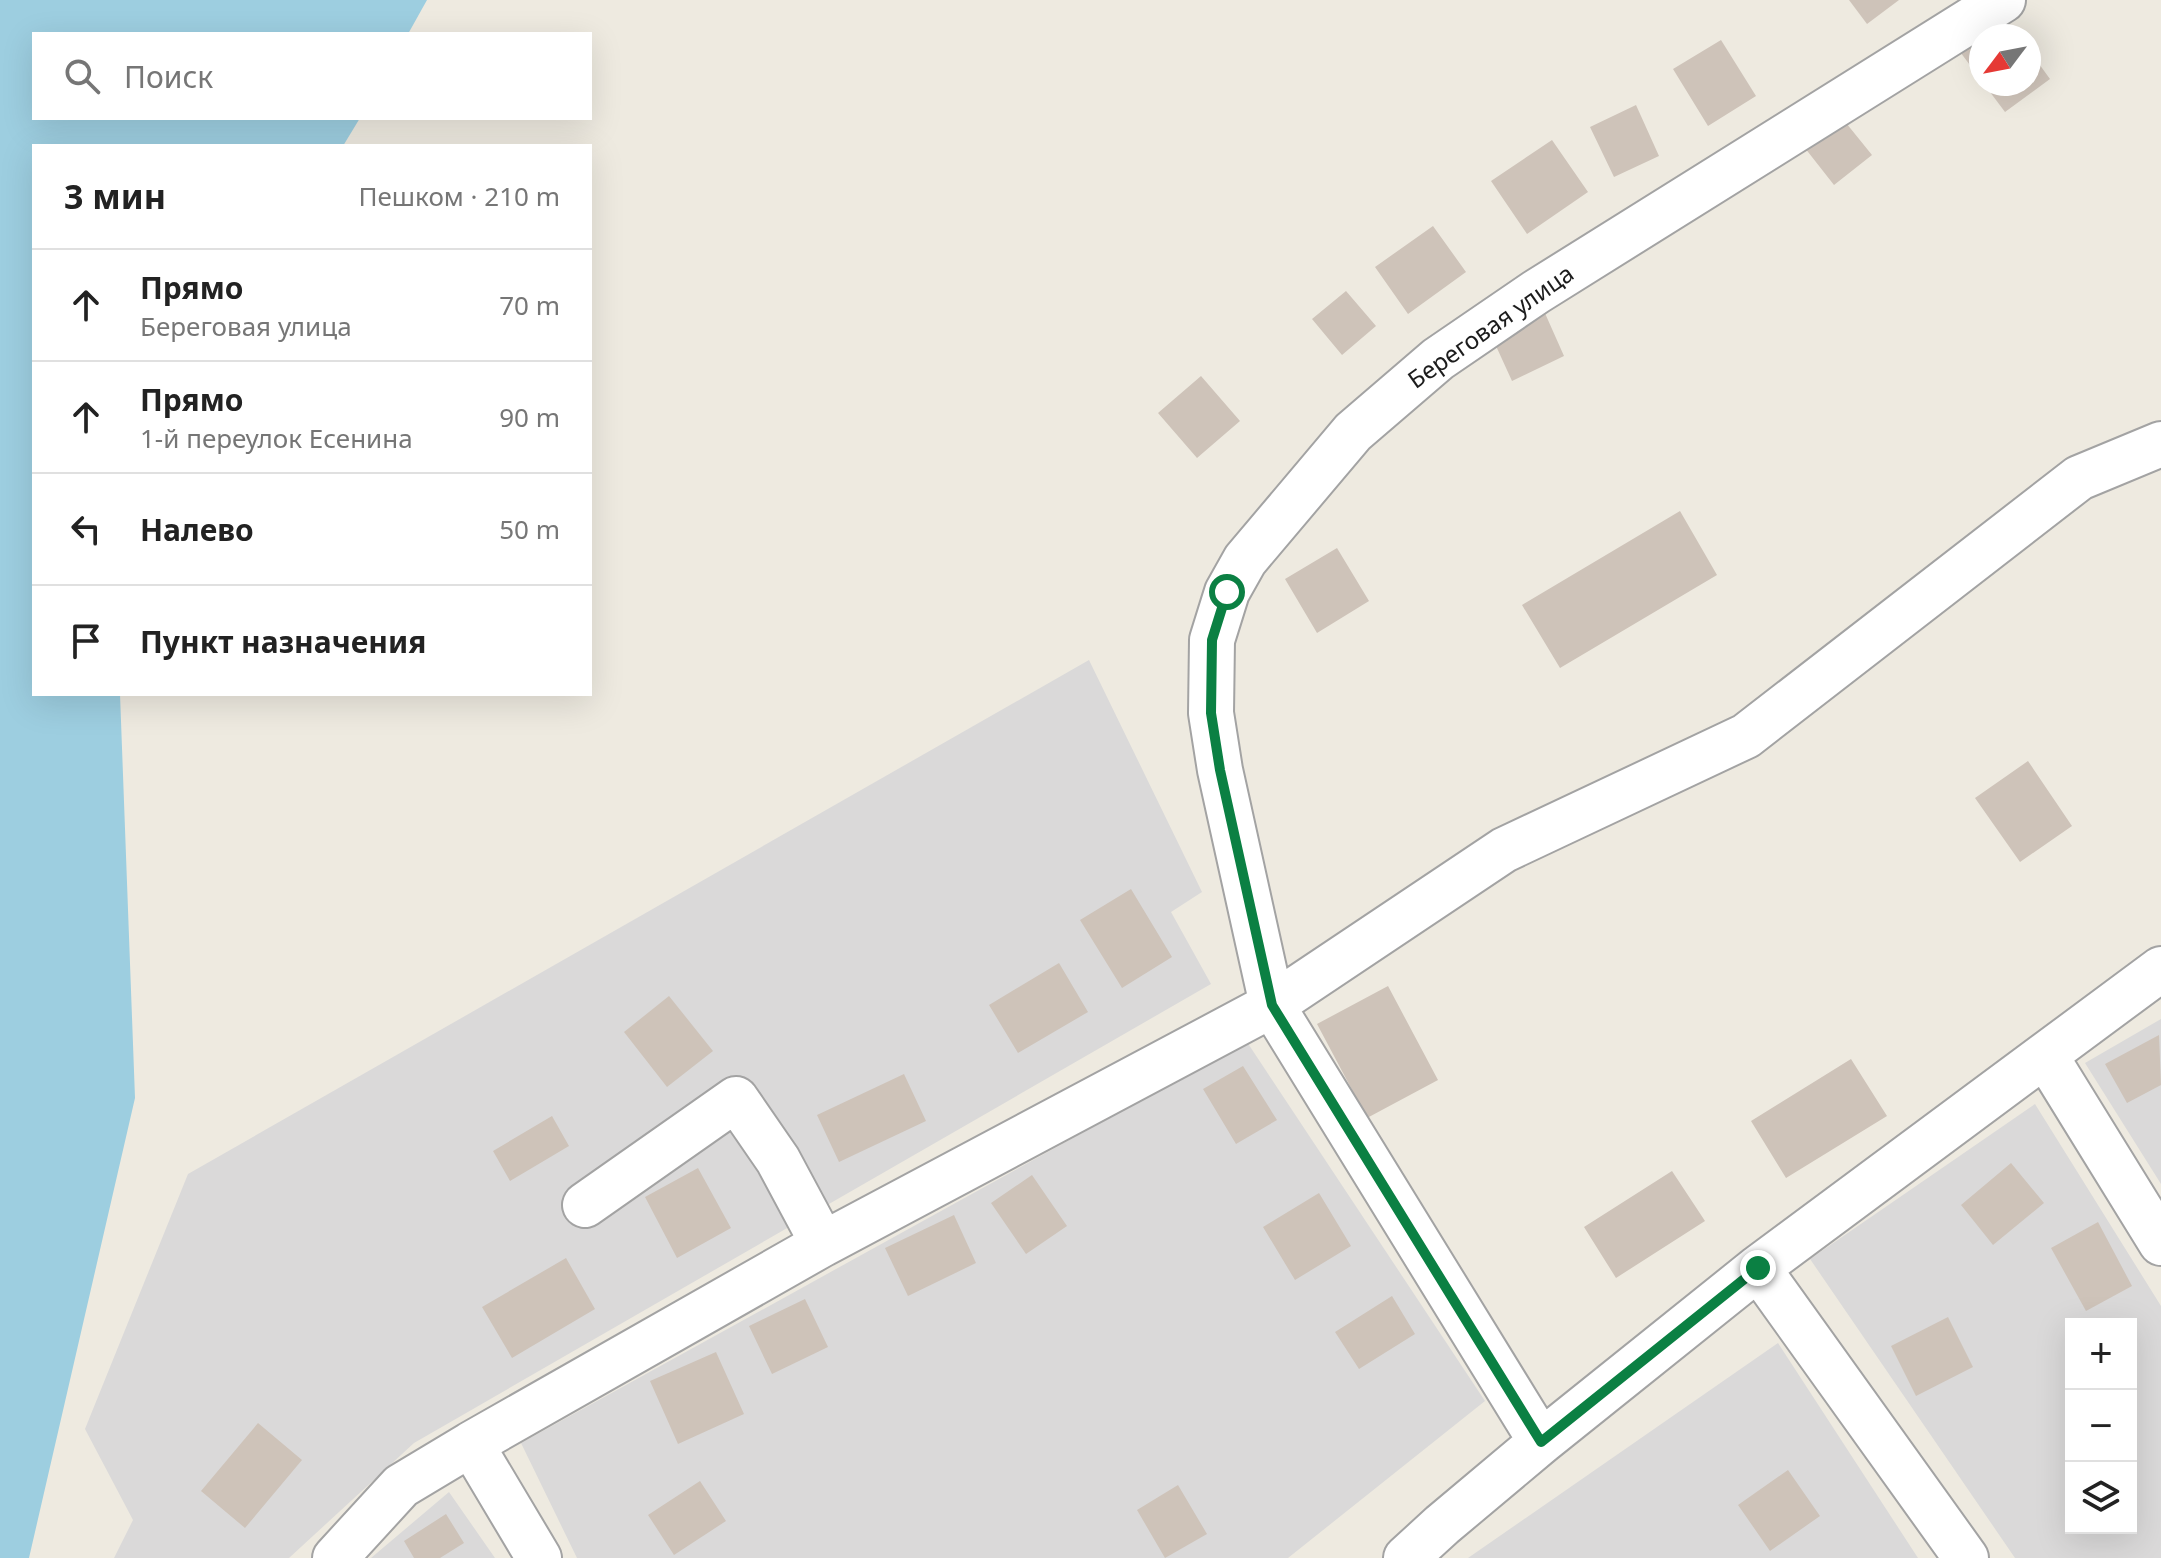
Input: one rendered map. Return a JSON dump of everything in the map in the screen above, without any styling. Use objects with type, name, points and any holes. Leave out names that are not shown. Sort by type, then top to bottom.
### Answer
[{"type":"street","name":"Береговая улица","points":[[1541,1442],[1272,1005],[1220,770],[1211,713],[1212,640],[1227,592],[1245,560],[1353,432],[1438,359],[1536,292],[2003,0]]},
{"type":"street","points":[[335,1558],[401,1486],[471,1444],[823,1244],[1272,1005],[1504,850],[1746,736],[2079,478],[2161,444]]},
{"type":"street","points":[[1406,1558],[1541,1442],[1758,1268],[2161,969]]},
{"type":"street","points":[[2045,1055],[2161,1243]]},
{"type":"street","points":[[585,1205],[736,1099],[778,1160],[823,1244]]},
{"type":"street","points":[[1758,1268],[1966,1558]]},
{"type":"street","points":[[471,1444],[539,1558]]},
{"type":"shaded area","points":[[1089,660],[1202,892],[1171,912],[1211,984],[414,1443],[289,1558],[114,1558],[133,1520],[85,1429],[188,1174]]},
{"type":"shaded area","points":[[2161,1019],[2161,1184],[2085,1063]]},
{"type":"shaded area","points":[[1247,1042],[1485,1401],[1288,1558],[577,1558],[521,1443]]},
{"type":"shaded area","points":[[2035,1104],[2161,1306],[2161,1558],[2015,1558],[1810,1259]]},
{"type":"shaded area","points":[[1778,1343],[1918,1558],[1468,1558]]},
{"type":"shaded area","points":[[449,1492],[495,1558],[371,1558]]},
{"type":"water","points":[[0,0],[427,0],[409,32],[32,32],[32,120],[359,120],[344,144],[32,144],[32,696],[120,696],[135,1098],[29,1558],[0,1558]]},
{"type":"building","points":[[1849,0],[1899,0],[1867,24]]},
{"type":"building","points":[[2000,12],[2009,24],[1984,24]]},
{"type":"building","points":[[1969,35],[1969,64],[1955,45]]},
{"type":"building","points":[[1721,40],[1756,96],[1708,126],[1673,69]]},
{"type":"building","points":[[2041,67],[2050,79],[2041,86]]},
{"type":"building","points":[[1993,96],[2027,96],[2005,112]]},
{"type":"building","points":[[1636,105],[1659,156],[1614,177],[1590,127]]},
{"type":"building","points":[[1838,113],[1872,155],[1834,185],[1801,143]]},
{"type":"building","points":[[1552,140],[1588,192],[1527,234],[1491,181]]},
{"type":"building","points":[[1433,226],[1466,272],[1408,314],[1375,267]]},
{"type":"building","points":[[1346,291],[1376,326],[1342,355],[1312,319]]},
{"type":"building","points":[[1544,311],[1564,356],[1512,381],[1491,335]]},
{"type":"building","points":[[1201,376],[1240,421],[1197,458],[1158,413]]},
{"type":"building","points":[[1680,511],[1717,575],[1560,668],[1522,605]]},
{"type":"building","points":[[1337,548],[1369,601],[1317,633],[1285,579]]},
{"type":"building","points":[[2028,761],[2072,826],[2020,862],[1975,798]]},
{"type":"building","points":[[1131,889],[1172,957],[1122,988],[1080,920]]},
{"type":"building","points":[[1059,963],[1088,1012],[1018,1053],[989,1005]]},
{"type":"building","points":[[1388,986],[1438,1080],[1367,1118],[1317,1024]]},
{"type":"building","points":[[669,996],[713,1051],[667,1087],[624,1032]]},
{"type":"building","points":[[2159,1035],[2161,1085],[2127,1103],[2105,1064]]},
{"type":"building","points":[[1851,1059],[1887,1116],[1786,1178],[1751,1121]]},
{"type":"building","points":[[1243,1066],[1277,1120],[1236,1144],[1203,1089]]},
{"type":"building","points":[[904,1074],[926,1121],[839,1162],[817,1115]]},
{"type":"building","points":[[552,1116],[569,1146],[510,1181],[493,1151]]},
{"type":"building","points":[[2011,1163],[2044,1203],[1993,1245],[1961,1205]]},
{"type":"building","points":[[698,1168],[731,1228],[677,1258],[645,1197]]},
{"type":"building","points":[[1672,1171],[1705,1221],[1616,1278],[1584,1227]]},
{"type":"building","points":[[1032,1175],[1067,1226],[1026,1254],[991,1203]]},
{"type":"building","points":[[1319,1193],[1351,1246],[1295,1280],[1263,1227]]},
{"type":"building","points":[[954,1215],[976,1263],[908,1296],[885,1248]]},
{"type":"building","points":[[2098,1222],[2132,1286],[2086,1311],[2051,1248]]},
{"type":"building","points":[[566,1258],[595,1309],[512,1358],[482,1307]]},
{"type":"building","points":[[1392,1296],[1415,1334],[1359,1369],[1335,1332]]},
{"type":"building","points":[[805,1299],[828,1347],[772,1374],[749,1326]]},
{"type":"building","points":[[1948,1317],[1973,1367],[1916,1396],[1891,1346]]},
{"type":"building","points":[[716,1352],[744,1414],[678,1444],[650,1381]]},
{"type":"building","points":[[258,1423],[302,1460],[245,1528],[201,1491]]},
{"type":"building","points":[[1788,1470],[1820,1516],[1770,1551],[1738,1505]]},
{"type":"building","points":[[700,1481],[726,1521],[674,1555],[648,1515]]},
{"type":"building","points":[[1178,1485],[1207,1534],[1165,1558],[1137,1510]]},
{"type":"building","points":[[446,1514],[464,1543],[440,1558],[414,1558],[404,1541]]},
{"type":"route","points":[[1227,592],[1212,640],[1211,713],[1220,770],[1272,1005],[1541,1442],[1758,1268]]}]
